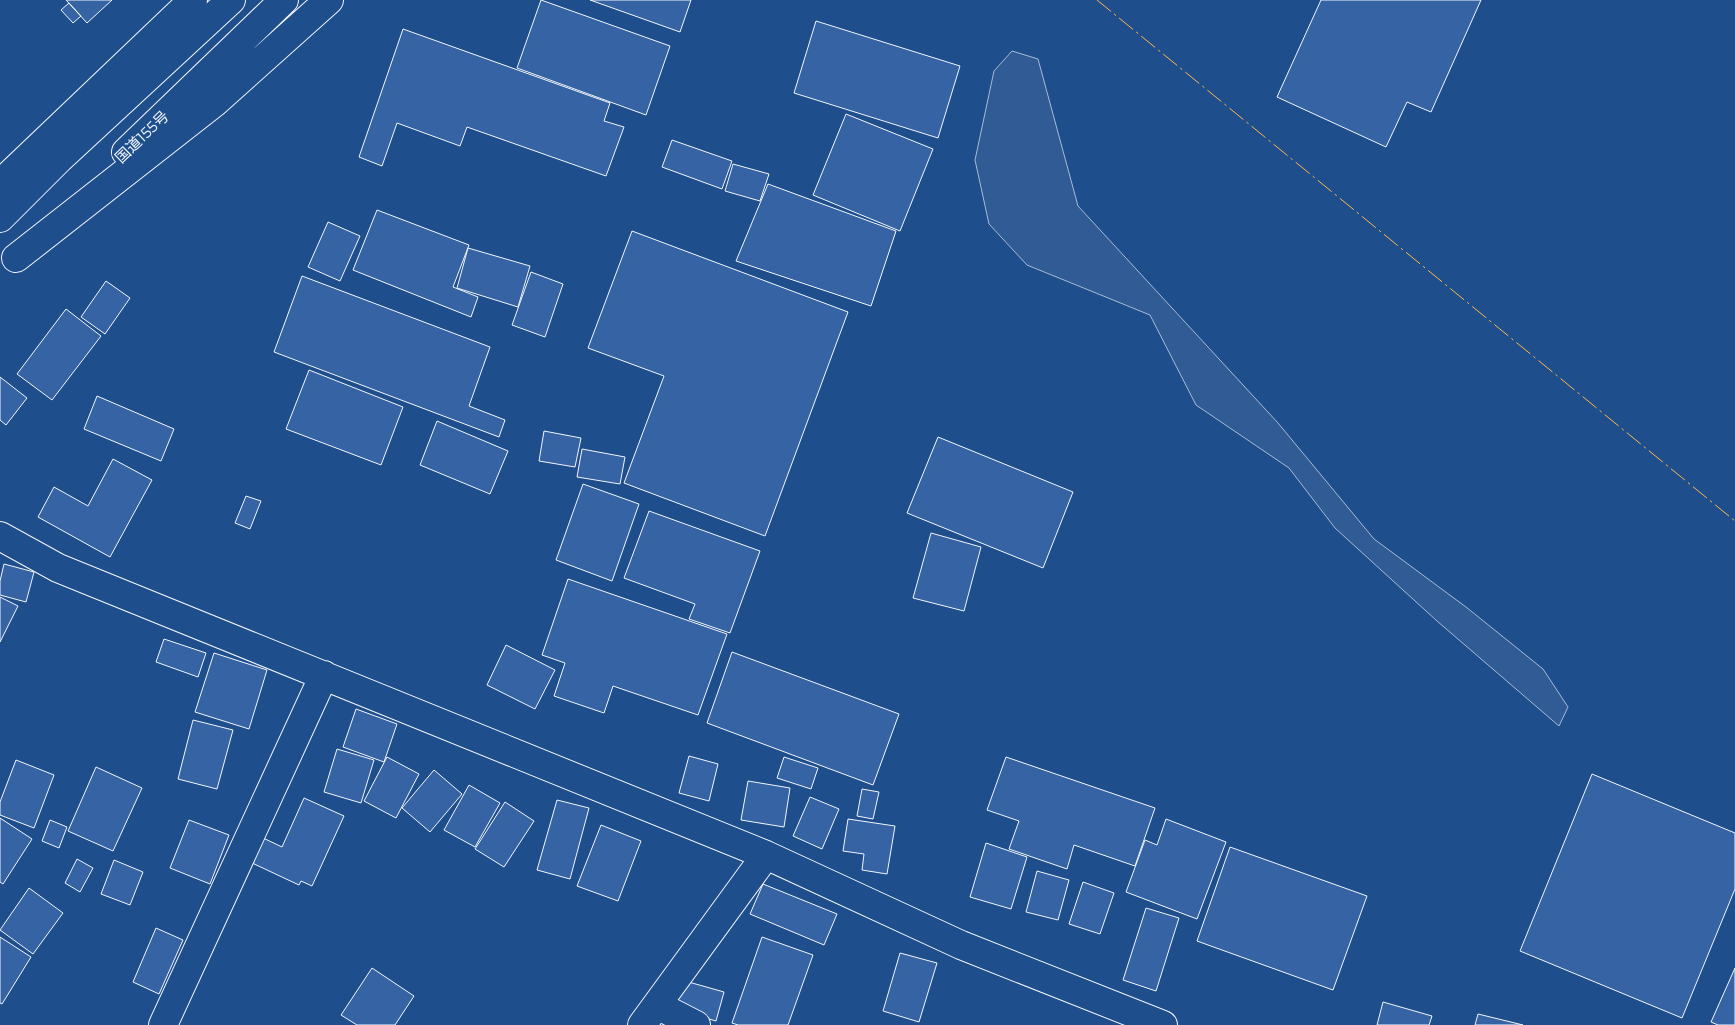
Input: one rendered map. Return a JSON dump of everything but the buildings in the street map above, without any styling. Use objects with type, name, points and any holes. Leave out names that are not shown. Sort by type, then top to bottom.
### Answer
[{"type":"main road","points":[[0,184],[193,0]]},
{"type":"main road","points":[[0,218],[59,159],[231,0]]},
{"type":"main road","name":"国道155号","points":[[8,267],[284,0]]},
{"type":"main road","points":[[8,267],[214,103],[329,0]]},
{"type":"main road","points":[[0,536],[58,568],[766,855],[961,945],[1164,1025]]},
{"type":"main road","points":[[163,1025],[324,675]]},
{"type":"main road","points":[[696,1025],[649,1015],[766,855]]},
{"type":"shaded area","points":[[1012,51],[1038,59],[1078,206],[1278,423],[1374,539],[1466,607],[1543,669],[1568,707],[1559,726],[1437,621],[1335,528],[1289,468],[1196,405],[1150,315],[1027,265],[989,224],[975,160],[994,71]]},
{"type":"power","points":[[1097,0],[1735,521]]}]
